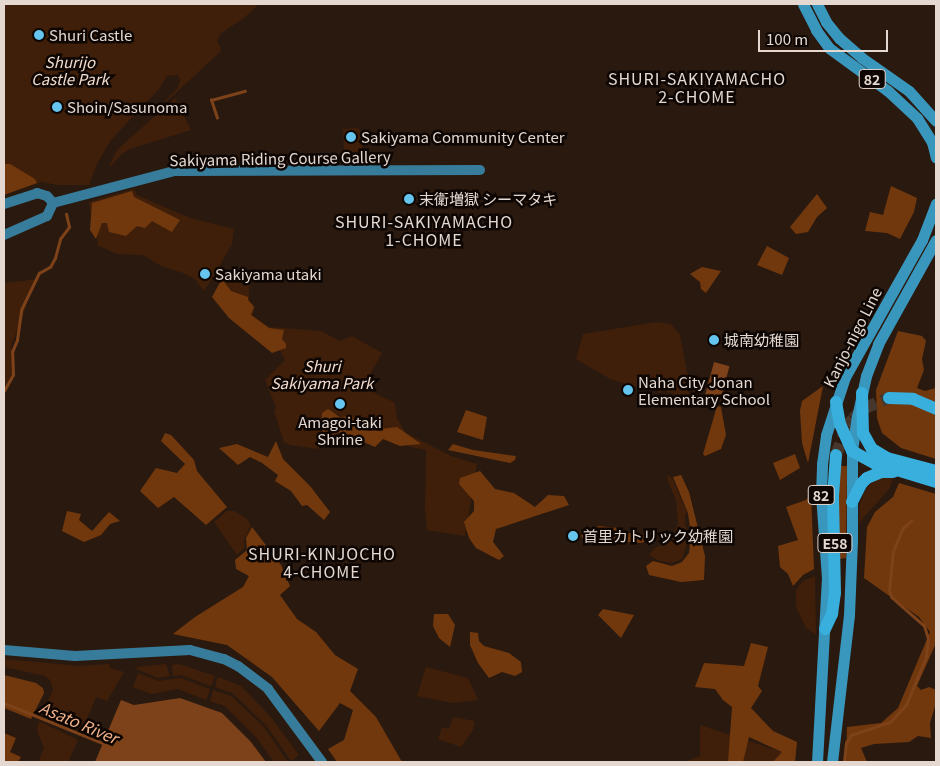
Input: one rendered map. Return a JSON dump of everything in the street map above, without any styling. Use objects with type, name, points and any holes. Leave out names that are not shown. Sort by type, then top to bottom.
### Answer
[{"type":"highway","points":[[862,393],[864,433],[872,449],[887,458],[936,471]]},
{"type":"highway","points":[[889,398],[913,399],[936,408]]},
{"type":"highway","points":[[836,402],[840,424],[852,451],[863,458],[903,473],[936,482]]},
{"type":"highway","name":"E58","points":[[825,629],[832,614],[835,593],[833,496],[836,455]]},
{"type":"highway","points":[[852,502],[861,484],[868,478],[881,472],[903,473]]},
{"type":"main road","name":"82","points":[[802,4],[816,30],[829,48],[888,91],[917,118],[932,142],[936,158]]},
{"type":"main road","name":"82","points":[[817,4],[826,22],[839,38],[862,58],[909,91],[936,121]]},
{"type":"main road","name":"Kanjo-nigo Line","points":[[816,762],[827,578],[821,478],[826,435],[845,377],[922,240],[936,204]]},
{"type":"main road","name":"Kanjo-nigo Line","points":[[832,762],[849,615],[852,451],[862,393],[870,365],[882,336],[936,240]]},
{"type":"street","name":"Sakiyama Riding Course Gallery","points":[[53,204],[174,171],[480,170]]},
{"type":"street","points":[[4,204],[37,193],[47,196],[53,204],[47,216],[4,235]]},
{"type":"street","points":[[4,650],[75,656],[190,650],[216,656],[238,666],[268,689],[322,762]]},
{"type":"green space","name":"Shurijo Castle Park","points":[[4,4],[259,4],[244,18],[220,34],[217,41],[221,48],[220,52],[138,128],[177,89],[180,81],[178,75],[167,76],[160,88],[111,140],[97,164],[89,185],[58,185],[41,182],[4,195]]},
{"type":"green space","points":[[175,98],[191,130],[130,149],[109,166],[117,150]]},
{"type":"green space","points":[[358,128],[361,132],[364,164],[345,165],[343,129]]},
{"type":"green space","name":"Shuri Sakiyama Park","points":[[134,189],[137,195],[190,218],[234,229],[232,244],[216,272],[222,276],[225,271],[249,278],[249,300],[255,307],[252,315],[269,327],[321,331],[340,341],[352,336],[382,353],[363,387],[395,403],[397,419],[406,433],[451,456],[477,464],[465,536],[427,530],[425,511],[426,450],[411,447],[332,412],[319,449],[290,445],[284,442],[274,411],[276,407],[265,380],[285,360],[280,350],[252,335],[212,297],[221,279],[215,274],[204,291],[195,279],[161,266],[143,255],[117,254],[97,245],[98,230],[92,221],[89,202]]},
{"type":"green space","points":[[39,279],[28,295],[26,307],[11,346],[14,368],[9,386],[4,389],[4,283]]},
{"type":"green space","points":[[657,322],[671,324],[680,335],[688,377],[687,389],[693,400],[662,390],[661,393],[646,386],[638,385],[637,387],[610,379],[576,359],[583,334]]},
{"type":"green space","points":[[667,475],[672,478],[687,512],[685,524],[690,536],[682,559],[672,563],[659,561],[649,555],[655,548],[671,541],[678,523],[676,500]]},
{"type":"green space","points":[[880,478],[893,478],[890,488],[859,523],[860,504],[864,493],[870,484]]},
{"type":"green space","points":[[227,511],[234,511],[246,518],[251,525],[244,540],[244,548],[237,555],[214,522]]},
{"type":"green space","points":[[815,576],[816,635],[806,628],[796,607],[796,590],[803,581]]},
{"type":"green space","points":[[4,659],[79,666],[109,664],[110,668],[124,672],[107,701],[96,697],[83,729],[80,728],[83,720],[77,717],[73,725],[42,714],[53,690],[50,680],[45,676],[4,667]]},
{"type":"green space","points":[[166,664],[170,676],[158,678],[136,669],[138,667]]},
{"type":"green space","points":[[179,664],[215,676],[211,686],[181,675],[173,676],[172,665]]},
{"type":"green space","points":[[426,667],[468,678],[478,700],[453,703],[417,696]]},
{"type":"green space","points":[[138,673],[159,681],[181,678],[210,689],[206,700],[178,689],[151,694],[133,687]]},
{"type":"green space","points":[[218,677],[241,686],[270,716],[299,755],[291,761],[266,725],[232,693],[215,687]]},
{"type":"green space","points":[[213,690],[231,696],[264,727],[288,762],[274,762],[256,737],[225,706],[210,701]]},
{"type":"green space","points":[[453,717],[475,721],[473,730],[461,747],[438,739],[442,727],[449,729]]},
{"type":"green space","points":[[39,721],[78,740],[69,760],[73,762],[38,762],[44,748],[37,731]]},
{"type":"green space","points":[[700,725],[782,752],[786,762],[684,762],[700,756]]},
{"type":"shaded area","points":[[4,164],[10,164],[35,179],[37,183],[4,195]]},
{"type":"shaded area","points":[[891,186],[917,198],[914,212],[900,239],[887,233],[865,231],[870,212],[883,215]]},
{"type":"shaded area","points":[[132,191],[134,197],[180,220],[172,232],[152,221],[145,228],[137,226],[126,236],[109,232],[107,223],[102,223],[96,239],[90,230],[92,203]]},
{"type":"shaded area","points":[[817,194],[827,208],[817,217],[808,232],[796,234],[790,227]]},
{"type":"shaded area","points":[[767,246],[789,258],[782,275],[757,265]]},
{"type":"shaded area","points":[[702,267],[721,271],[706,293],[701,289],[700,282],[690,274]]},
{"type":"shaded area","points":[[222,279],[231,291],[248,297],[248,300],[254,307],[251,315],[269,328],[284,330],[282,339],[286,344],[286,348],[272,353],[229,318],[212,297]]},
{"type":"shaded area","points":[[898,331],[922,336],[926,341],[922,359],[924,370],[917,388],[925,391],[936,388],[936,459],[901,448],[882,433],[877,418],[876,390]]},
{"type":"shaded area","points":[[714,362],[729,366],[721,399],[705,395]]},
{"type":"shaded area","points":[[823,386],[808,463],[802,443],[800,411],[802,401]]},
{"type":"shaded area","points":[[717,406],[721,407],[726,435],[721,449],[705,456],[703,454]]},
{"type":"shaded area","points":[[328,409],[340,417],[351,416],[381,429],[397,427],[421,444],[400,446],[383,439],[375,447],[341,432],[327,438],[321,429],[322,413]]},
{"type":"shaded area","points":[[466,410],[487,417],[483,440],[457,432]]},
{"type":"shaded area","points":[[165,433],[171,435],[194,460],[197,471],[227,507],[206,525],[174,497],[158,508],[140,491],[156,468],[177,473],[185,464],[161,441]]},
{"type":"shaded area","points":[[276,441],[283,459],[310,486],[330,512],[324,520],[307,505],[302,506],[291,491],[275,481],[278,475],[262,463],[250,457],[238,465],[219,448],[237,444],[268,457]]},
{"type":"shaded area","points":[[453,444],[473,450],[516,456],[515,460],[510,463],[448,450]]},
{"type":"shaded area","points":[[795,454],[800,468],[780,480],[773,463]]},
{"type":"shaded area","points":[[838,466],[847,466],[846,558],[839,559]]},
{"type":"shaded area","points":[[480,471],[495,489],[514,493],[535,507],[548,495],[564,496],[569,505],[496,529],[493,542],[504,556],[499,560],[476,548],[469,538],[464,522],[474,511],[474,501],[459,484],[460,478]]},
{"type":"shaded area","points":[[681,475],[689,492],[705,556],[704,580],[681,582],[649,575],[646,566],[653,561],[672,566],[682,562],[689,553],[691,535],[688,513],[673,477]]},
{"type":"shaded area","points":[[899,483],[936,494],[936,643],[917,686],[921,690],[929,687],[936,690],[936,703],[930,723],[931,738],[918,736],[909,742],[874,744],[861,748],[867,762],[846,762],[847,727],[881,723],[898,708],[930,632],[919,617],[864,578],[867,527],[875,512],[893,497]]},
{"type":"shaded area","points":[[811,494],[814,569],[803,575],[793,586],[788,574],[780,567],[778,546],[798,540],[786,507],[806,500]]},
{"type":"shaded area","points":[[67,511],[81,514],[79,520],[92,531],[109,512],[120,521],[110,524],[101,535],[84,542],[62,531]]},
{"type":"shaded area","points":[[598,526],[619,528],[622,533],[645,534],[649,540],[641,543],[583,539],[581,535],[582,528],[595,531]]},
{"type":"shaded area","points":[[252,527],[281,565],[290,586],[280,595],[297,619],[316,632],[335,655],[358,669],[350,691],[376,717],[402,762],[337,762],[328,749],[344,740],[353,710],[340,703],[319,731],[272,677],[227,645],[173,634],[195,617],[243,587],[249,576],[236,569],[235,560],[247,550],[246,538]]},
{"type":"shaded area","points":[[603,609],[634,615],[621,638],[598,615]]},
{"type":"shaded area","points":[[434,614],[448,614],[455,625],[450,647],[439,638],[433,626]]},
{"type":"shaded area","points":[[470,632],[478,633],[479,641],[484,646],[509,653],[521,662],[522,672],[515,676],[502,672],[489,678],[478,663],[470,645]]},
{"type":"shaded area","points":[[751,643],[768,647],[758,686],[762,691],[751,708],[773,731],[797,742],[795,762],[773,762],[782,752],[749,737],[743,762],[728,762],[732,707],[723,700],[715,689],[695,687],[704,663],[744,666]]},
{"type":"shaded area","points":[[4,675],[36,683],[43,688],[44,693],[31,719],[4,708]]},
{"type":"shaded area","points":[[180,698],[222,713],[251,742],[266,762],[95,762],[121,700],[134,705]]},
{"type":"shaded area","points":[[4,733],[16,738],[10,752],[21,757],[18,762],[4,762]]},
{"type":"waterway","points":[[217,118],[211,100],[245,91]]},
{"type":"waterway","points":[[4,391],[13,375],[12,352],[17,340],[21,310],[39,273],[50,267],[55,258],[60,239],[69,227],[66,214]]},
{"type":"waterway","name":"Asato River","points":[[844,762],[846,743],[851,735],[890,722],[906,705],[926,657],[928,639],[924,626],[892,598],[889,591],[893,551],[903,528],[911,521]]},
{"type":"waterway","name":"Asato River","points":[[4,703],[105,744]]},
{"type":"tunnel","points":[[836,455],[847,426],[853,419],[865,408],[889,398]]},
{"type":"place","name":"Shuri Castle","points":[[39,35]]},
{"type":"place","name":"Shoin/Sasunoma","points":[[57,107]]},
{"type":"place","name":"Sakiyama Community Center","points":[[351,137]]},
{"type":"place","name":"末衛増獄 シーマタキ","points":[[409,199]]},
{"type":"place","name":"Sakiyama utaki","points":[[205,274]]},
{"type":"place","name":"城南幼稚園","points":[[714,340]]},
{"type":"place","name":"Naha City Jonan Elementary School","points":[[628,390]]},
{"type":"place","name":"Amagoi-taki Shrine","points":[[340,404]]},
{"type":"place","name":"首里カトリック幼稚園","points":[[573,536]]},
{"type":"district","name":"SHURI-SAKIYAMACHO 2-CHOME","points":[[697,87]]},
{"type":"district","name":"SHURI-SAKIYAMACHO 1-CHOME","points":[[424,230]]},
{"type":"district","name":"SHURI-KINJOCHO 4-CHOME","points":[[322,562]]}]
